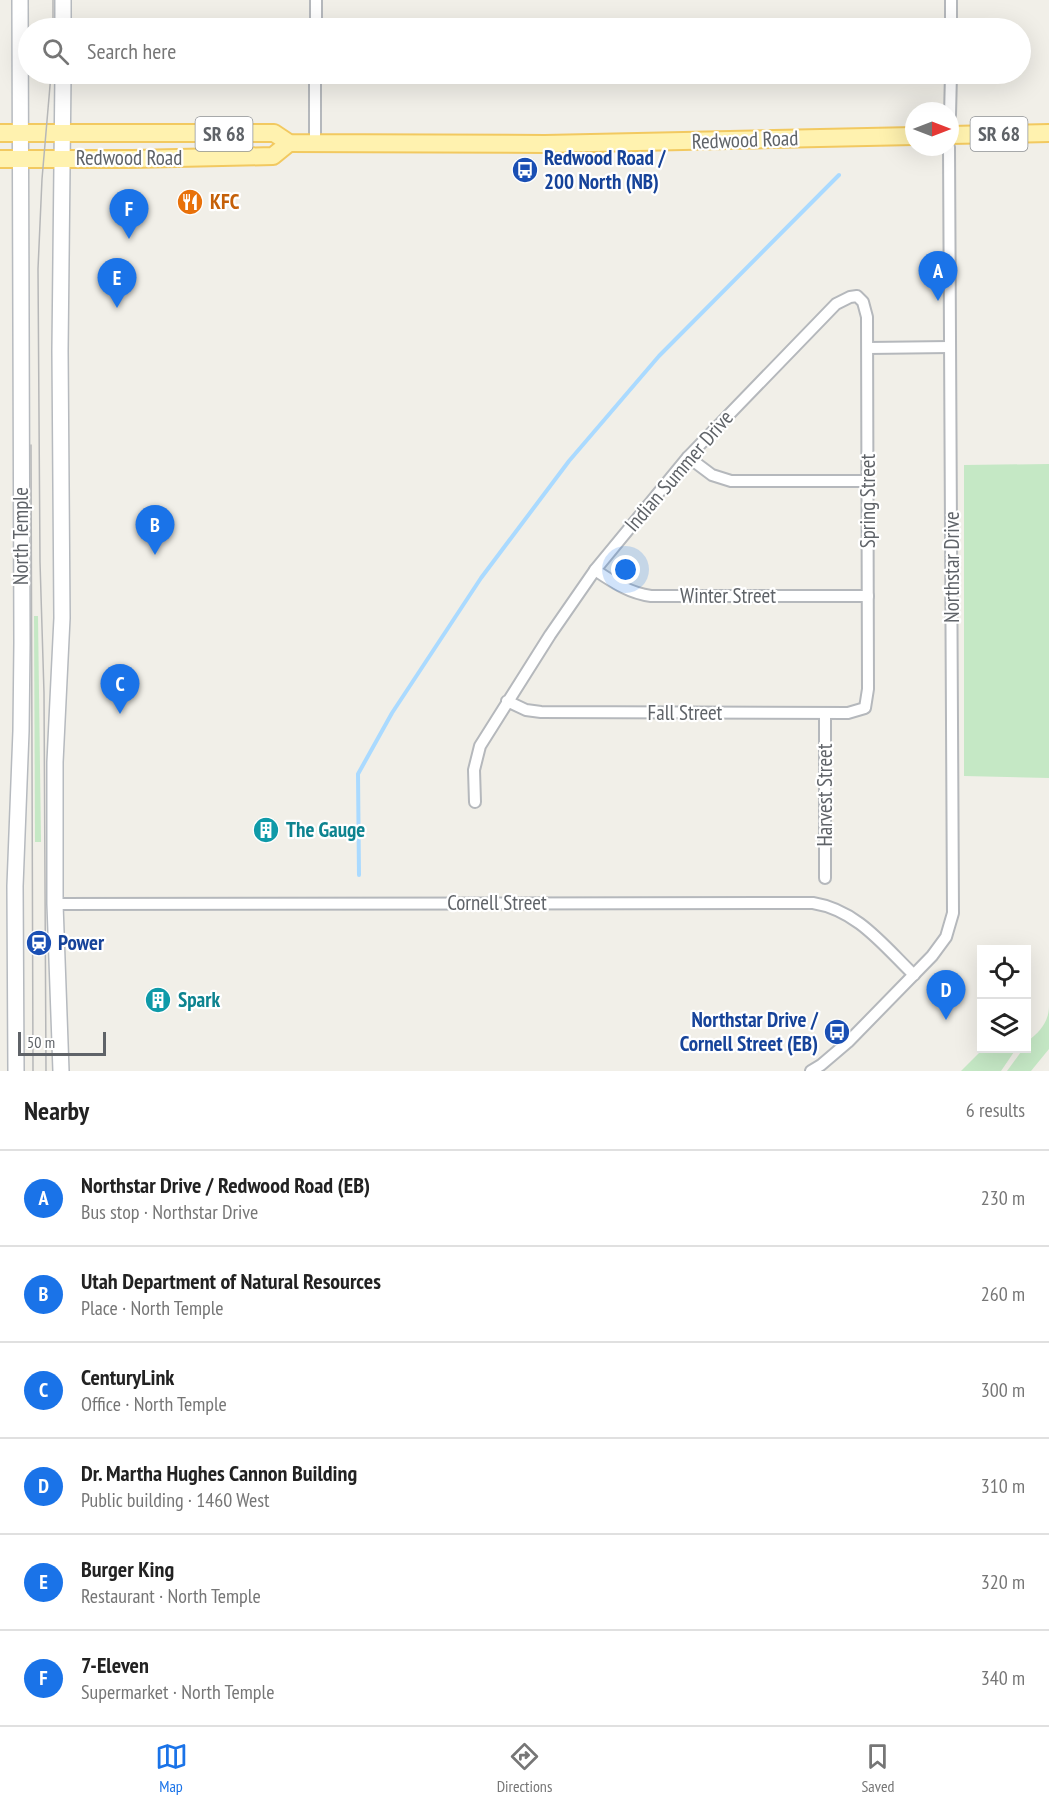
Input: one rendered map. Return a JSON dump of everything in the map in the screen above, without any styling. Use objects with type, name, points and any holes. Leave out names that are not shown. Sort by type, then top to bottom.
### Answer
[{"type":"main road","name":"North Temple","points":[[20,0],[20,18]]},
{"type":"main road","points":[[63,0],[63,18]]},
{"type":"main road","name":"North Temple","points":[[16,1071],[15,886],[21,731],[21,84]]},
{"type":"main road","name":"North Temple","points":[[61,1071],[55,904],[55,762],[62,618],[63,84]]},
{"type":"main road","name":"Redwood Road","points":[[0,133],[274,133],[289,144],[545,144],[905,136]]},
{"type":"main road","name":"SR 68","points":[[959,135],[1049,133]]},
{"type":"main road","name":"Redwood Road","points":[[0,159],[273,156],[289,144]]},
{"type":"street","points":[[315,18],[316,0]]},
{"type":"street","points":[[951,0],[951,18]]},
{"type":"street","points":[[315,84],[315,144]]},
{"type":"street","points":[[950,102],[951,84]]},
{"type":"street","name":"Northstar Drive","points":[[811,1071],[848,1042],[940,947],[950,926],[954,901],[949,156]]},
{"type":"street","name":"Spring Street","points":[[858,296],[866,310],[868,348],[868,689],[865,708]]},
{"type":"street","name":"Indian Summer Drive","points":[[475,802],[474,770],[477,753],[507,700],[595,570],[688,457],[836,304],[858,296]]},
{"type":"street","points":[[868,348],[950,347]]},
{"type":"street","points":[[688,457],[712,475],[731,481],[868,481]]},
{"type":"street","name":"Winter Street","points":[[595,570],[617,585],[651,596],[868,596]]},
{"type":"street","name":"Fall Street","points":[[507,700],[526,710],[541,712],[848,713],[865,708]]},
{"type":"street","name":"Harvest Street","points":[[825,713],[825,878]]},
{"type":"street","name":"Cornell Street","points":[[55,904],[813,903],[840,910],[853,917],[914,975]]},
{"type":"green space","points":[[1049,464],[1049,778],[964,776],[964,465]]},
{"type":"green space","points":[[34,616],[38,616],[41,842],[35,842]]},
{"type":"green space","points":[[1049,1006],[1049,1049],[1031,1071],[1007,1071],[1020,1053],[1031,1053],[1031,1038],[1043,1026]]},
{"type":"green space","points":[[979,1053],[1013,1053],[1001,1071],[961,1071]]},
{"type":"waterway","points":[[359,875],[358,774],[392,713],[481,578],[569,461],[659,356],[839,175]]},
{"type":"tram line","points":[[53,0],[53,18]]},
{"type":"tram line","points":[[46,1071],[38,269],[42,179],[50,84]]},
{"type":"tram line","points":[[31,445],[33,1071]]},
{"type":"place","name":"Redwood Road / 200 North (NB)","points":[[525,170]]},
{"type":"place","name":"KFC","points":[[190,202]]},
{"type":"place","name":"7-Eleven","points":[[129,239]]},
{"type":"place","name":"Northstar Drive / Redwood Road (EB)","points":[[938,301]]},
{"type":"place","name":"Burger King","points":[[117,308]]},
{"type":"place","name":"Utah Department of Natural Resources","points":[[155,555]]},
{"type":"place","name":"CenturyLink","points":[[120,714]]},
{"type":"place","name":"The Gauge","points":[[266,830]]},
{"type":"place","name":"Power","points":[[39,943]]},
{"type":"place","name":"Spark","points":[[158,1000]]},
{"type":"place","name":"Dr. Martha Hughes Cannon Building","points":[[946,1020]]},
{"type":"place","name":"Northstar Drive / Cornell Street (EB)","points":[[837,1032]]}]
